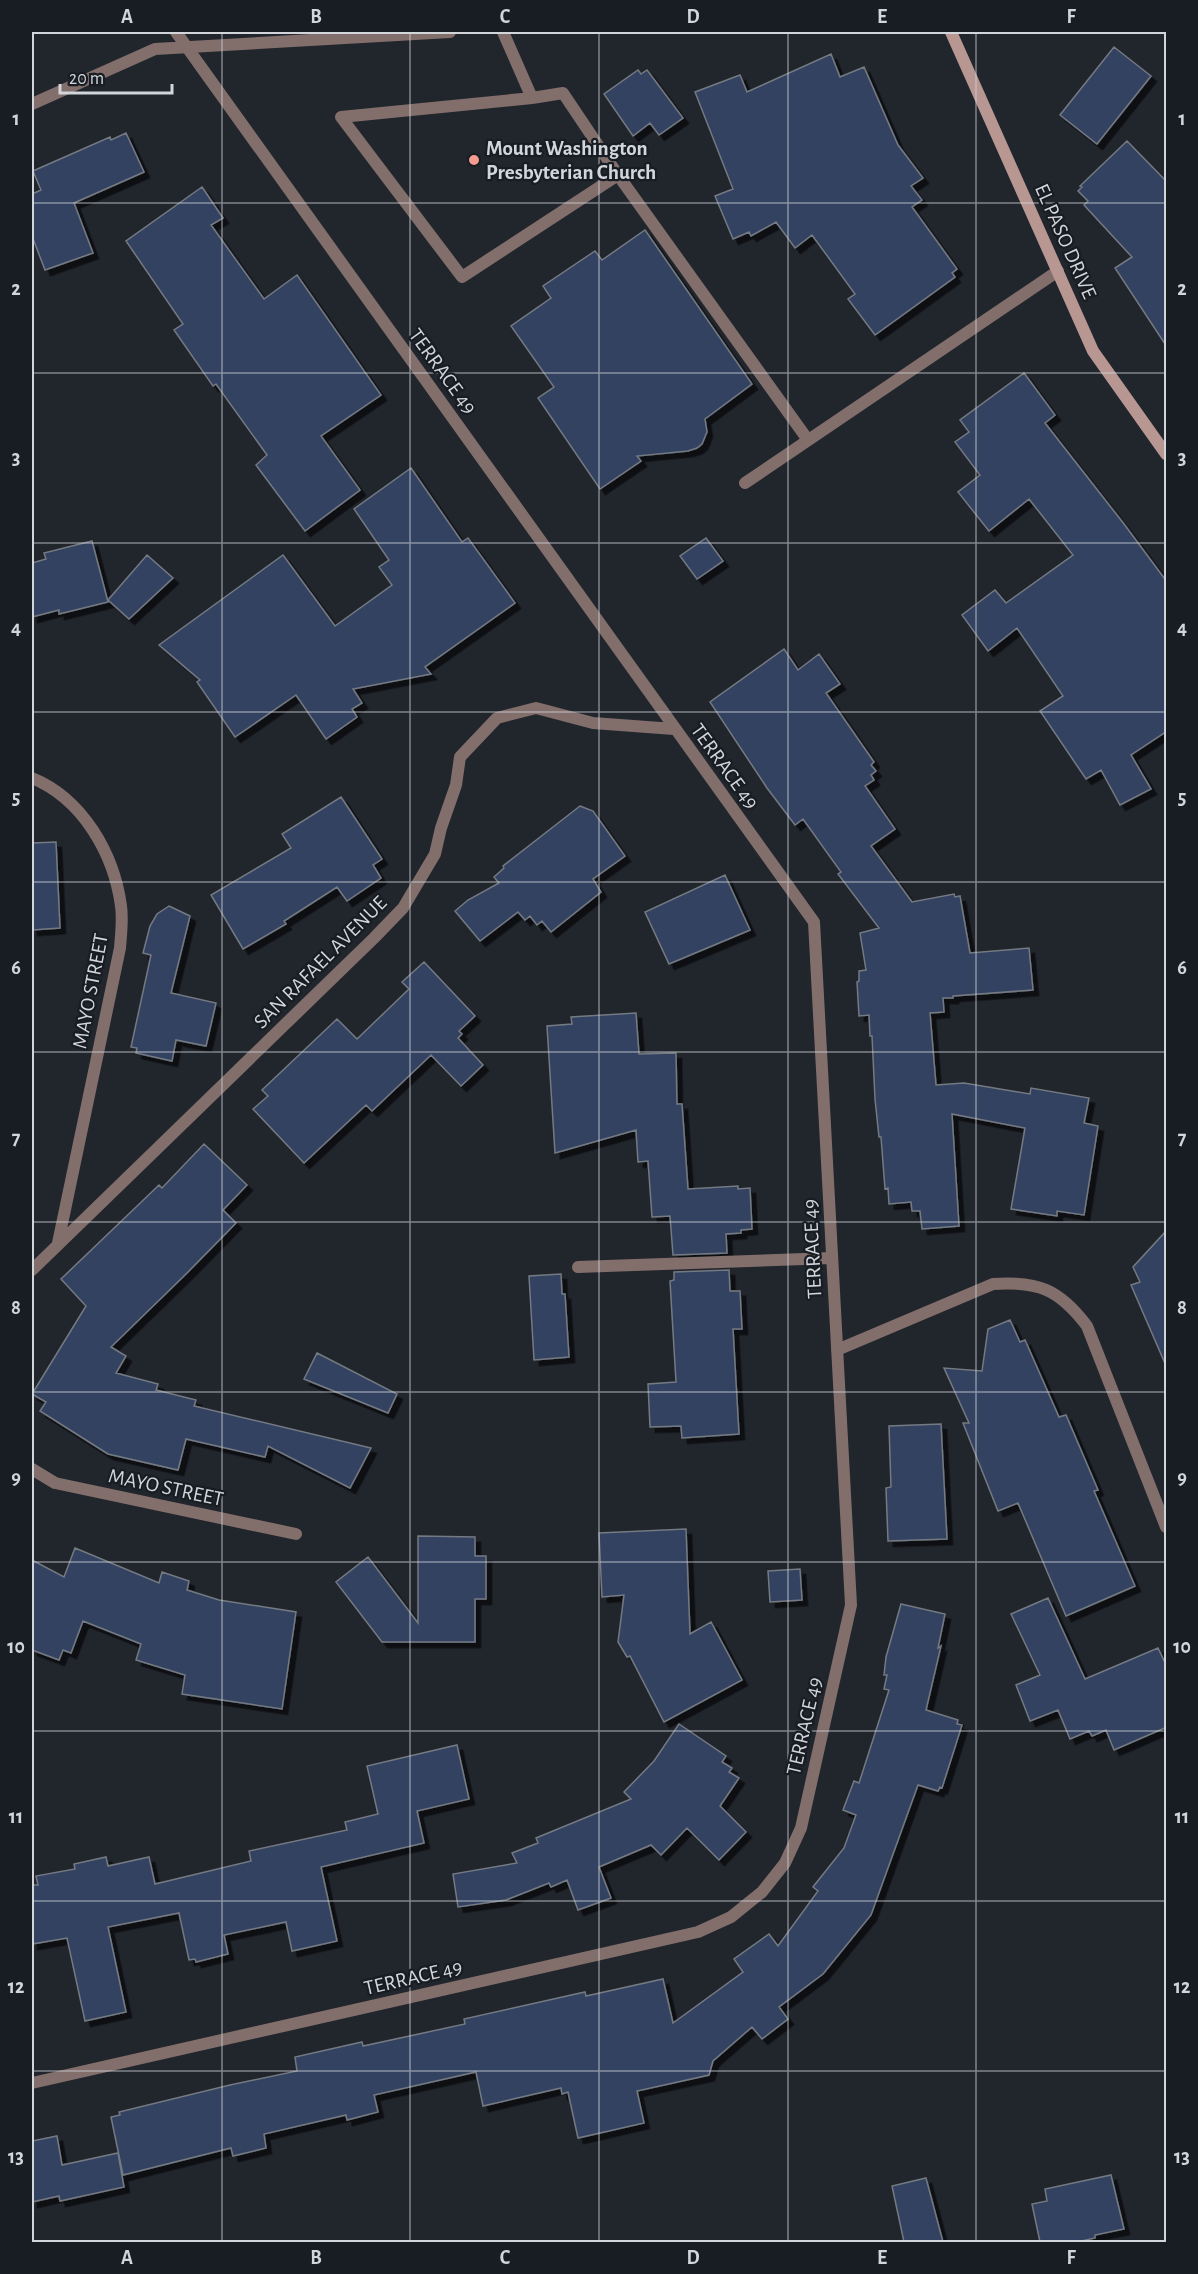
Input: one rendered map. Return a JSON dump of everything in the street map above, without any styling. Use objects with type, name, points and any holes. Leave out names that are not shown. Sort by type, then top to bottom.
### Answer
[{"type":"street","name":"TERRACE 49","points":[[32,2083],[698,1932],[731,1917],[762,1892],[785,1863],[801,1827],[851,1605],[814,922],[176,32]]},
{"type":"street","points":[[32,104],[155,50],[450,32]]},
{"type":"street","points":[[503,32],[532,98]]},
{"type":"street","name":"EL PASO DRIVE","points":[[951,32],[1093,351],[1167,454]]},
{"type":"street","points":[[618,175],[462,277],[341,117],[562,93],[808,440]]},
{"type":"street","points":[[745,483],[1058,271]]},
{"type":"street","name":"SAN RAFAEL AVENUE","points":[[32,1270],[403,908],[435,854],[441,828],[456,785],[460,757],[497,718],[536,708],[593,723],[674,729]]},
{"type":"street","name":"MAYO STREET","points":[[32,778],[69,802],[95,832],[115,873],[122,908],[120,948],[58,1243]]},
{"type":"street","points":[[578,1267],[832,1258]]},
{"type":"street","points":[[837,1350],[993,1284],[1020,1282],[1047,1289],[1071,1306],[1087,1326],[1167,1527]]},
{"type":"street","name":"MAYO STREET","points":[[32,1469],[55,1483],[296,1534]]},
{"type":"building","points":[[1114,47],[1151,76],[1097,144],[1060,115]]},
{"type":"building","points":[[831,54],[840,77],[864,67],[898,145],[923,178],[911,186],[922,200],[912,207],[957,269],[952,273],[955,277],[875,335],[848,299],[855,294],[812,235],[795,248],[776,222],[751,236],[749,232],[733,239],[715,196],[733,189],[695,92],[740,75],[747,92]]},
{"type":"building","points":[[638,70],[641,74],[647,70],[683,118],[659,135],[650,123],[633,136],[604,94]]},
{"type":"building","points":[[126,133],[144,172],[74,203],[93,253],[45,270],[32,236],[32,194],[41,190],[33,171],[110,137],[111,140]]},
{"type":"building","points":[[1127,141],[1167,182],[1167,347],[1115,268],[1132,257],[1084,205],[1088,201],[1078,191],[1082,187],[1080,186]]},
{"type":"building","points":[[202,187],[223,218],[211,225],[264,299],[297,275],[381,395],[321,436],[360,490],[305,531],[256,465],[267,455],[216,384],[213,386],[174,330],[183,324],[126,241]]},
{"type":"building","points":[[645,230],[752,384],[705,419],[707,432],[702,444],[697,448],[637,456],[641,461],[600,489],[538,398],[554,387],[511,326],[551,298],[543,286],[595,251],[602,260]]},
{"type":"building","points":[[1024,373],[1055,415],[1045,423],[1167,582],[1167,731],[1131,755],[1151,789],[1120,805],[1101,770],[1086,779],[1040,711],[1063,696],[1017,628],[988,651],[962,615],[995,590],[1006,603],[1073,555],[1029,499],[989,531],[958,492],[980,475],[955,442],[969,432],[960,420]]},
{"type":"building","points":[[411,468],[462,542],[468,538],[515,603],[425,667],[431,674],[353,689],[362,703],[352,709],[357,717],[326,739],[296,695],[235,737],[197,682],[200,680],[159,645],[283,555],[335,626],[392,585],[379,567],[389,560],[354,509]]},
{"type":"building","points":[[706,538],[723,561],[697,579],[680,556]]},
{"type":"building","points":[[92,541],[108,602],[59,614],[59,610],[32,617],[32,563],[46,559],[44,553]]},
{"type":"building","points":[[147,555],[173,578],[129,619],[108,600]]},
{"type":"building","points":[[784,649],[798,670],[819,654],[840,684],[826,693],[874,762],[871,765],[876,771],[871,775],[874,780],[865,786],[895,829],[871,846],[912,902],[954,894],[955,897],[960,896],[970,953],[1029,948],[1033,990],[943,998],[944,1012],[930,1013],[936,1085],[964,1083],[1030,1094],[1031,1088],[1089,1098],[1084,1123],[1098,1126],[1084,1215],[1057,1211],[1057,1216],[1011,1209],[1025,1128],[952,1114],[959,1226],[922,1229],[920,1211],[912,1211],[911,1202],[889,1204],[888,1188],[885,1189],[881,1137],[879,1137],[869,1015],[859,1016],[857,982],[859,971],[866,970],[860,933],[879,928],[838,874],[841,872],[803,819],[795,825],[767,788],[710,702]]},
{"type":"building","points":[[341,797],[382,859],[373,865],[381,878],[347,901],[337,887],[284,921],[286,924],[243,949],[211,895],[291,848],[282,834]]},
{"type":"building","points":[[580,806],[593,811],[625,856],[593,879],[601,892],[551,932],[542,921],[537,925],[530,916],[525,920],[518,912],[480,941],[455,911],[468,900],[499,883],[494,877],[504,868],[503,866]]},
{"type":"building","points":[[56,842],[60,928],[32,930],[32,843]]},
{"type":"building","points":[[725,875],[750,930],[669,964],[645,912]]},
{"type":"building","points":[[169,906],[190,916],[171,993],[216,1003],[206,1046],[176,1040],[172,1061],[136,1053],[137,1048],[131,1047],[151,955],[143,953],[150,926],[157,914]]},
{"type":"building","points":[[424,962],[475,1016],[459,1031],[462,1034],[458,1038],[483,1065],[461,1086],[431,1055],[372,1111],[366,1105],[304,1163],[253,1109],[268,1096],[262,1090],[337,1019],[357,1039],[409,989],[402,982]]},
{"type":"building","points":[[636,1013],[639,1054],[676,1053],[677,1104],[682,1104],[688,1189],[738,1186],[738,1189],[750,1188],[752,1229],[741,1230],[741,1233],[726,1234],[727,1253],[673,1255],[670,1216],[652,1217],[648,1161],[638,1162],[636,1130],[555,1153],[547,1026],[572,1024],[571,1017]]},
{"type":"building","points":[[204,1144],[247,1185],[223,1210],[236,1223],[111,1347],[126,1356],[116,1373],[158,1384],[156,1390],[196,1400],[194,1406],[371,1448],[350,1488],[268,1446],[265,1457],[186,1439],[178,1470],[108,1454],[40,1411],[46,1402],[32,1394],[86,1306],[61,1279],[159,1185],[162,1188]]},
{"type":"building","points":[[1167,1230],[1167,1368],[1131,1285],[1140,1282],[1133,1267]]},
{"type":"building","points":[[729,1270],[730,1291],[740,1291],[742,1329],[733,1329],[739,1434],[682,1438],[681,1426],[650,1427],[648,1384],[676,1382],[670,1281],[674,1280],[674,1272]]},
{"type":"building","points":[[561,1274],[562,1294],[565,1294],[569,1357],[534,1360],[529,1276]]},
{"type":"building","points":[[1010,1320],[1020,1342],[1025,1340],[1059,1417],[1066,1415],[1098,1490],[1094,1491],[1135,1586],[1066,1616],[1018,1503],[998,1511],[963,1423],[969,1423],[944,1368],[982,1371],[988,1329]]},
{"type":"building","points":[[317,1353],[397,1394],[388,1413],[304,1379]]},
{"type":"building","points":[[941,1424],[947,1539],[888,1541],[886,1488],[891,1487],[889,1426]]},
{"type":"building","points":[[686,1529],[690,1634],[711,1622],[742,1680],[664,1722],[630,1656],[627,1657],[618,1642],[624,1595],[602,1597],[599,1533]]},
{"type":"building","points":[[418,1536],[475,1537],[475,1556],[486,1556],[486,1599],[475,1599],[475,1642],[382,1642],[336,1582],[368,1557],[418,1623]]},
{"type":"building","points":[[75,1548],[159,1583],[162,1572],[189,1581],[187,1590],[219,1600],[296,1612],[282,1709],[182,1694],[185,1675],[136,1660],[141,1644],[83,1621],[71,1653],[63,1650],[59,1660],[32,1650],[32,1560],[64,1577]]},
{"type":"building","points":[[800,1569],[802,1600],[770,1602],[768,1571]]},
{"type":"building","points":[[1048,1598],[1085,1679],[1158,1648],[1167,1667],[1167,1727],[1114,1750],[1106,1730],[1092,1736],[1089,1731],[1070,1739],[1058,1710],[1030,1721],[1016,1685],[1040,1675],[1011,1614]]},
{"type":"building","points":[[901,1604],[945,1614],[938,1648],[941,1646],[926,1710],[958,1720],[957,1724],[962,1725],[942,1788],[940,1787],[938,1791],[918,1785],[871,1915],[823,1974],[779,2007],[788,2019],[762,2039],[752,2027],[713,2061],[709,2075],[637,2091],[644,2123],[578,2138],[568,2092],[562,2094],[561,2088],[483,2106],[476,2072],[374,2095],[378,2112],[347,2120],[346,2115],[264,2134],[266,2148],[233,2156],[231,2148],[123,2175],[111,2117],[120,2115],[119,2112],[297,2071],[295,2057],[362,2042],[363,2046],[465,2024],[464,2019],[585,1992],[586,1996],[663,1979],[673,2023],[743,1972],[734,1959],[769,1934],[778,1946],[818,1891],[813,1887],[844,1848],[856,1815],[843,1810],[854,1781],[859,1783],[889,1690],[884,1689],[887,1675],[884,1675],[886,1657]]},
{"type":"building","points":[[679,1724],[726,1756],[722,1762],[732,1768],[729,1772],[739,1778],[720,1806],[746,1832],[719,1860],[687,1828],[661,1855],[651,1845],[599,1867],[611,1898],[578,1910],[567,1880],[551,1887],[549,1883],[506,1900],[458,1907],[453,1874],[517,1863],[512,1853],[538,1843],[536,1838],[631,1799],[624,1792],[654,1761]]},
{"type":"building","points":[[457,1745],[469,1799],[417,1811],[424,1843],[321,1867],[337,1941],[292,1951],[286,1922],[224,1935],[228,1954],[196,1962],[195,1959],[189,1960],[179,1913],[108,1927],[126,2012],[85,2021],[67,1938],[32,1944],[32,1885],[38,1885],[36,1876],[75,1869],[74,1864],[106,1857],[108,1866],[149,1857],[155,1884],[251,1861],[249,1851],[347,1830],[345,1822],[378,1814],[367,1766]]},
{"type":"building","points":[[57,2136],[62,2165],[118,2153],[124,2187],[60,2201],[59,2196],[32,2202],[32,2141]]},
{"type":"building","points":[[1111,2175],[1124,2229],[1095,2235],[1095,2238],[1077,2242],[1040,2242],[1032,2204],[1047,2201],[1045,2189]]},
{"type":"building","points":[[926,2178],[943,2242],[904,2242],[892,2186]]},
{"type":"place","name":"Mount Washington Presbyterian Church","points":[[474,160]]}]
